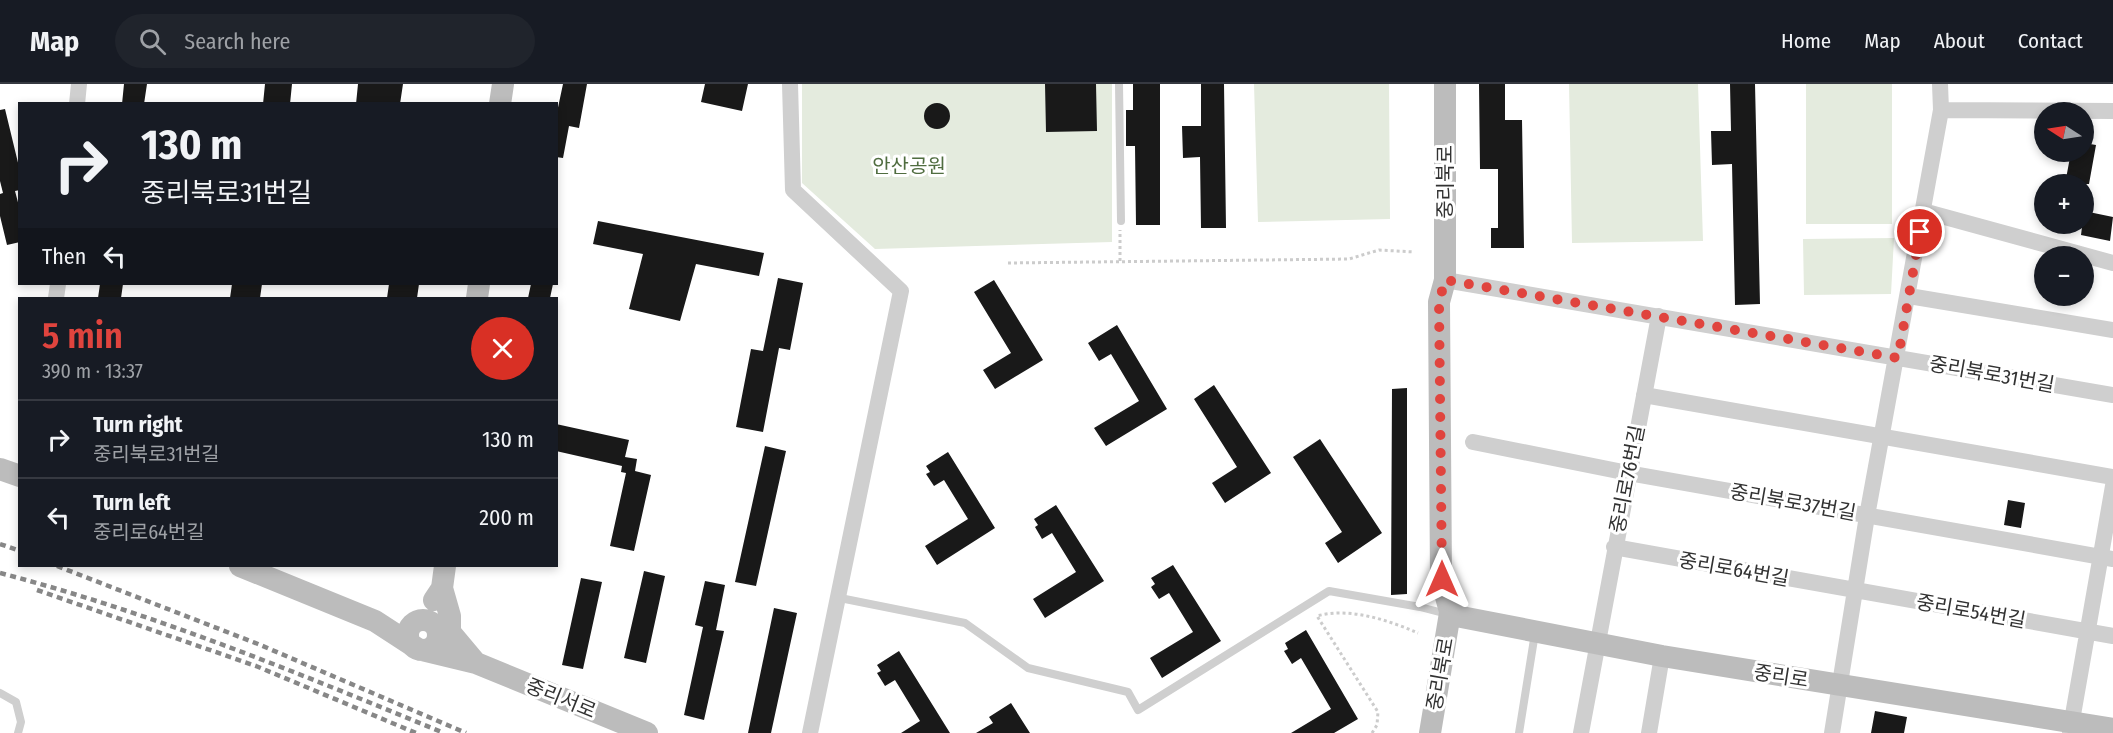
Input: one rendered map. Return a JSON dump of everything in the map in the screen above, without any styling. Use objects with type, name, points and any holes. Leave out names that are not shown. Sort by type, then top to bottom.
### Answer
[{"type":"main road","points":[[500,102],[502,84]]},
{"type":"main road","name":"중리북로","points":[[1430,733],[1451,615],[1442,579],[1439,302],[1445,280],[1445,84]]},
{"type":"main road","points":[[0,469],[18,475]]},
{"type":"main road","points":[[243,567],[381,622],[427,627],[470,658]]},
{"type":"main road","points":[[418,649],[409,638],[442,616],[440,595],[444,567]]},
{"type":"main road","points":[[381,622],[402,620],[440,595]]},
{"type":"main road","points":[[440,595],[450,632],[470,658]]},
{"type":"main road","name":"중리로","points":[[1451,615],[1662,656],[1840,685],[2070,728],[2113,729]]},
{"type":"main road","points":[[381,622],[418,649],[470,658]]},
{"type":"main road","name":"중리서로","points":[[470,658],[647,733]]},
{"type":"street","points":[[77,102],[80,84]]},
{"type":"street","points":[[790,84],[793,190],[901,291],[840,598],[810,733]]},
{"type":"street","points":[[1832,733],[1868,516],[1941,110],[1940,84]]},
{"type":"street","points":[[1941,110],[2113,111]]},
{"type":"street","points":[[1923,211],[2113,263]]},
{"type":"street","name":"중리북로31번길","points":[[1445,280],[2113,395]]},
{"type":"street","points":[[1909,296],[2113,330]]},
{"type":"street","name":"중리로76번길","points":[[1581,733],[1659,316]]},
{"type":"street","points":[[1644,395],[2113,477]]},
{"type":"street","name":"중리북로37번길","points":[[1473,442],[1628,473],[2107,558]]},
{"type":"street","points":[[2070,728],[2087,631],[2107,558],[2113,486]]},
{"type":"street","name":"중리로64번길","points":[[1614,547],[1855,591]]},
{"type":"street","name":"중리로54번길","points":[[1855,591],[2113,636]]},
{"type":"street","points":[[1649,733],[1662,656]]},
{"type":"lane","points":[[1119,84],[1120,221]]},
{"type":"lane","points":[[840,598],[965,623],[1028,668],[1128,692],[1138,710],[1329,591],[1420,607],[1451,615]]},
{"type":"lane","points":[[1519,733],[1535,631]]},
{"type":"lane","points":[[0,693],[16,702],[21,722],[18,733]]},
{"type":"path","points":[[1120,221],[1120,261]]},
{"type":"path","points":[[1008,263],[1349,259],[1379,250],[1414,252]]},
{"type":"path","points":[[1372,733],[1377,725],[1378,712],[1317,616],[1332,612],[1347,614],[1396,624],[1418,633]]},
{"type":"green space","name":"안산공원","points":[[802,84],[1112,84],[1112,242],[875,249],[802,183]]},
{"type":"green space","points":[[1254,84],[1389,84],[1390,219],[1258,222]]},
{"type":"green space","points":[[1569,84],[1698,84],[1703,241],[1572,243]]},
{"type":"green space","points":[[1806,84],[1892,84],[1892,224],[1806,224]]},
{"type":"green space","points":[[1894,238],[1891,294],[1804,295],[1803,239]]},
{"type":"building","points":[[124,84],[147,84],[144,102],[122,102]]},
{"type":"building","points":[[265,84],[292,84],[290,102],[263,102]]},
{"type":"building","points":[[358,84],[403,84],[400,102],[356,102]]},
{"type":"building","points":[[563,84],[587,84],[579,128],[569,126],[563,158],[558,157],[558,108]]},
{"type":"building","points":[[705,84],[748,84],[742,111],[701,102]]},
{"type":"building","points":[[1045,84],[1096,84],[1097,131],[1046,132]]},
{"type":"building","points":[[1133,84],[1160,84],[1160,225],[1136,225],[1135,146],[1126,146],[1126,110],[1133,110]]},
{"type":"building","points":[[1201,84],[1224,84],[1226,228],[1201,228],[1200,157],[1183,158],[1182,126],[1201,126]]},
{"type":"building","points":[[1479,84],[1505,84],[1505,120],[1522,120],[1524,248],[1491,248],[1491,228],[1498,228],[1498,169],[1480,169]]},
{"type":"building","points":[[1730,84],[1755,84],[1760,304],[1735,305],[1732,164],[1712,165],[1711,131],[1731,131]]},
{"type":"building","points":[[937,103],[946,107],[950,116],[946,125],[937,129],[928,125],[924,116],[928,107]]},
{"type":"building","points":[[5,109],[18,163],[18,190],[15,191],[18,202],[18,242],[7,245],[0,216],[0,194],[3,193],[0,181],[0,110]]},
{"type":"building","points":[[2069,162],[2093,162],[2091,174],[2067,174]]},
{"type":"building","points":[[2094,213],[2113,217],[2110,241],[2081,235],[2094,234]]},
{"type":"building","points":[[598,221],[764,253],[759,276],[696,264],[680,321],[629,309],[643,254],[593,244]]},
{"type":"building","points":[[778,278],[803,283],[790,350],[779,348],[763,432],[736,427],[751,349],[763,351]]},
{"type":"building","points":[[994,280],[1043,360],[995,389],[983,370],[1011,353],[974,292]]},
{"type":"building","points":[[100,285],[123,285],[121,297],[98,297]]},
{"type":"building","points":[[232,285],[262,285],[260,297],[230,297]]},
{"type":"building","points":[[389,285],[419,285],[417,297],[387,297]]},
{"type":"building","points":[[531,285],[553,285],[550,297],[528,297]]},
{"type":"building","points":[[1117,325],[1167,409],[1106,446],[1094,428],[1139,401],[1111,354],[1099,361],[1088,343]]},
{"type":"building","points":[[1214,385],[1271,473],[1225,503],[1212,483],[1237,467],[1194,399]]},
{"type":"building","points":[[1407,388],[1407,594],[1391,595],[1392,389]]},
{"type":"building","points":[[558,424],[629,440],[625,457],[637,459],[635,471],[651,475],[634,551],[610,546],[626,473],[621,472],[622,466],[558,451]]},
{"type":"building","points":[[1320,439],[1382,533],[1338,563],[1325,543],[1342,532],[1293,457]]},
{"type":"building","points":[[765,446],[786,451],[756,586],[735,582]]},
{"type":"building","points":[[948,452],[995,528],[937,565],[925,546],[968,519],[944,480],[934,486],[926,474],[930,472],[926,466]]},
{"type":"building","points":[[2008,500],[2025,503],[2021,528],[2004,525]]},
{"type":"building","points":[[1056,505],[1104,581],[1045,618],[1033,599],[1076,572],[1052,533],[1042,539],[1035,527],[1038,525],[1034,519]]},
{"type":"building","points":[[1173,565],[1221,641],[1162,678],[1150,658],[1193,632],[1169,593],[1159,599],[1151,587],[1155,584],[1151,578]]},
{"type":"building","points":[[644,571],[665,576],[646,663],[624,658]]},
{"type":"building","points":[[581,578],[602,582],[583,669],[562,665]]},
{"type":"building","points":[[705,581],[725,585],[716,630],[724,631],[704,720],[684,715],[703,627],[695,625]]},
{"type":"building","points":[[774,608],[797,613],[771,733],[748,733]]},
{"type":"building","points":[[1306,630],[1358,719],[1334,733],[1291,733],[1331,709],[1301,658],[1292,664],[1284,651],[1288,649],[1285,643]]},
{"type":"building","points":[[899,651],[950,733],[901,733],[920,721],[895,680],[885,686],[877,673],[881,671],[877,665]]},
{"type":"building","points":[[1011,703],[1030,733],[976,733],[993,723],[989,717]]},
{"type":"building","points":[[1875,711],[1907,717],[1904,733],[1871,733]]},
{"type":"railway","points":[[0,544],[18,550]]},
{"type":"railway","points":[[60,567],[258,644],[466,733]]},
{"type":"railway","points":[[0,573],[169,625],[444,733]]},
{"type":"railway","points":[[37,590],[256,666],[416,733]]},
{"type":"route","points":[[1442,579],[1439,302],[1445,280],[1898,358],[1920,232]]}]
